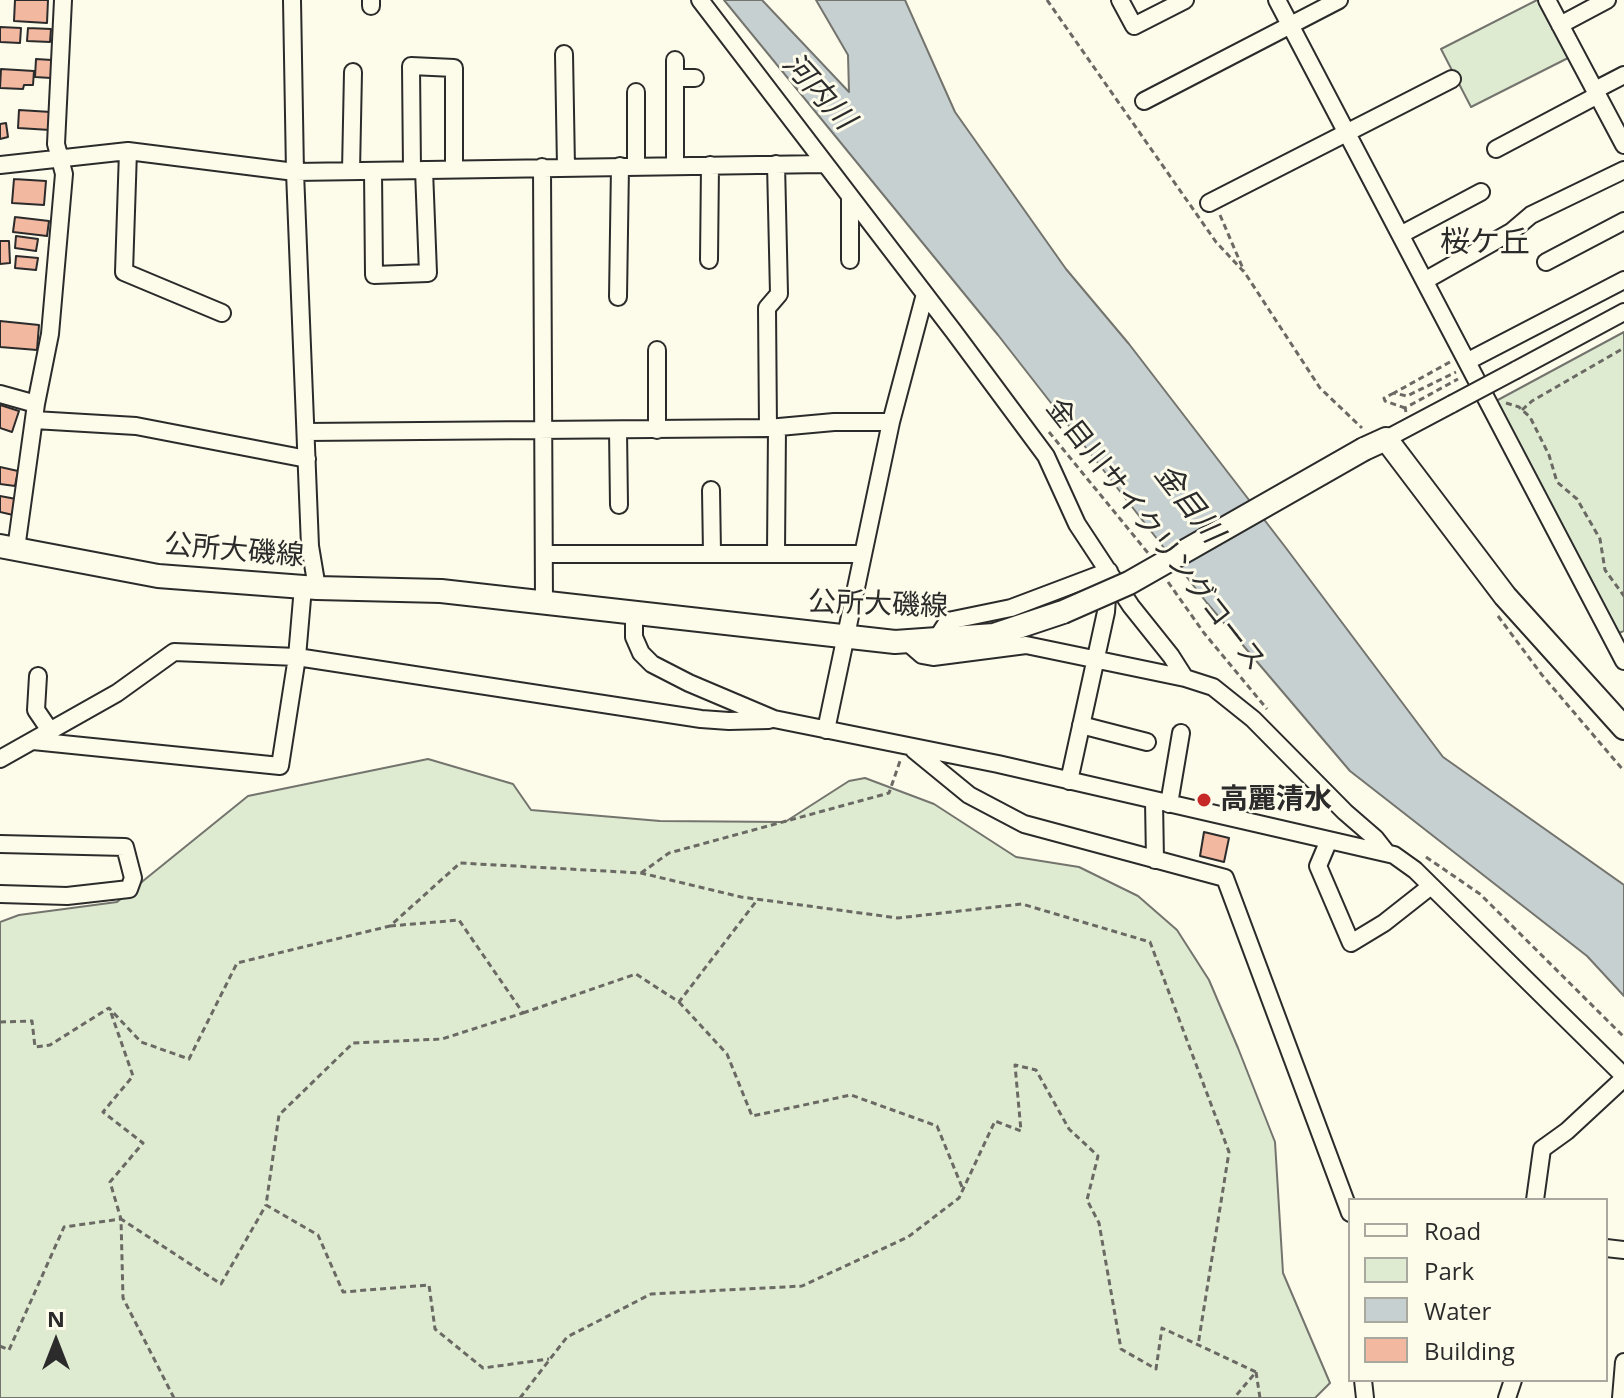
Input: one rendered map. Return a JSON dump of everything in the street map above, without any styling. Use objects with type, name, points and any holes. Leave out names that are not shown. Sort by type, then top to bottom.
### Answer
[{"type":"main road","name":"公所大磯線","points":[[8,548],[158,576],[310,588],[441,591],[847,638],[935,641],[994,635],[1063,612],[1129,583],[1373,441]]},
{"type":"main road","points":[[1373,441],[1505,596],[1622,720]]},
{"type":"street","points":[[8,548],[50,334],[64,174],[56,144],[63,0]]},
{"type":"street","points":[[33,741],[280,766],[310,588],[292,0]]},
{"type":"street","points":[[700,0],[1046,456],[1077,524],[1185,678]]},
{"type":"street","points":[[1120,0],[1134,26],[1185,0]]},
{"type":"street","points":[[1277,0],[1426,280],[1463,360],[1491,407],[1624,661]]},
{"type":"street","points":[[1144,101],[1339,0]]},
{"type":"street","points":[[1547,0],[1624,145]]},
{"type":"street","points":[[1560,25],[1607,0]]},
{"type":"street","points":[[564,54],[566,167]]},
{"type":"street","points":[[675,60],[675,166]]},
{"type":"street","points":[[373,171],[374,275],[428,273],[411,66],[454,68],[454,169]]},
{"type":"street","points":[[351,171],[353,72]]},
{"type":"street","points":[[1496,149],[1624,75]]},
{"type":"street","points":[[675,78],[695,78]]},
{"type":"street","points":[[1212,202],[1452,79]]},
{"type":"street","points":[[618,297],[636,92]]},
{"type":"street","points":[[128,151],[124,272],[222,313]]},
{"type":"street","points":[[0,165],[128,151],[295,172],[824,164]]},
{"type":"street","points":[[776,164],[779,294],[767,308],[776,552]]},
{"type":"street","points":[[709,260],[710,165]]},
{"type":"street","points":[[542,167],[544,602]]},
{"type":"street","points":[[1426,280],[1511,232],[1531,215],[1624,170]]},
{"type":"street","points":[[1402,234],[1481,192]]},
{"type":"street","points":[[850,196],[850,260]]},
{"type":"street","points":[[1546,262],[1624,221]]},
{"type":"street","points":[[1463,360],[1624,280]]},
{"type":"street","points":[[826,730],[891,422],[925,294]]},
{"type":"street","points":[[1373,441],[1452,404],[1624,312]]},
{"type":"street","points":[[657,350],[657,430]]},
{"type":"street","points":[[0,394],[35,412],[136,426],[307,459]]},
{"type":"street","points":[[306,432],[657,430],[891,422]]},
{"type":"street","points":[[618,430],[619,505]]},
{"type":"street","points":[[711,490],[712,553]]},
{"type":"street","points":[[545,554],[862,554]]},
{"type":"street","points":[[935,641],[948,621],[1011,608],[1109,571]]},
{"type":"street","points":[[1069,781],[1106,612],[1109,571]]},
{"type":"street","points":[[634,612],[634,637],[641,653],[652,664],[774,719],[1386,852],[1409,864],[1624,1077],[1567,1131],[1542,1149],[1535,1198]]},
{"type":"street","points":[[907,642],[922,655],[933,657],[1026,645],[1185,678],[1213,687],[1253,719],[1386,852]]},
{"type":"street","points":[[0,759],[117,693],[174,652],[297,657],[701,719],[774,719]]},
{"type":"street","points":[[38,676],[36,710],[51,732]]},
{"type":"street","points":[[1081,725],[1147,742]]},
{"type":"street","points":[[1155,860],[1161,803],[1181,733]]},
{"type":"street","points":[[908,746],[969,795],[1024,824],[1225,878],[1348,1206]]},
{"type":"street","points":[[1329,840],[1318,866],[1351,943],[1384,923],[1431,886]]},
{"type":"street","points":[[0,844],[125,847],[133,878],[129,889],[113,891],[67,896],[0,894]]},
{"type":"street","points":[[1621,1398],[1624,1362]]},
{"type":"path","points":[[1047,0],[1216,242],[1245,273]]},
{"type":"path","points":[[1212,202],[1245,273],[1320,388],[1373,441]]},
{"type":"path","points":[[1522,410],[1532,401],[1624,348]]},
{"type":"path","points":[[1394,393],[1407,396],[1456,372],[1458,379],[1405,408],[1384,398],[1394,393],[1463,360]]},
{"type":"path","points":[[1491,407],[1497,403],[1509,403],[1530,417],[1549,455],[1557,482],[1577,499],[1600,539],[1605,570],[1624,596]]},
{"type":"path","points":[[1405,408],[1406,414]]},
{"type":"path","name":"金目川サイクリングコース","points":[[1044,425],[1153,560]]},
{"type":"path","name":"金目川サイクリングコース","points":[[1165,578],[1204,633],[1271,714]]},
{"type":"path","points":[[1495,608],[1499,620],[1516,642],[1624,771]]},
{"type":"path","points":[[641,873],[669,853],[889,793],[908,746]]},
{"type":"path","points":[[1415,850],[1480,894],[1624,1037]]},
{"type":"path","points":[[390,926],[460,863],[641,873],[758,899],[898,918],[1022,904],[1150,942],[1229,1152],[1198,1345]]},
{"type":"path","points":[[679,1002],[758,899]]},
{"type":"path","points":[[109,1008],[141,1042],[189,1059],[237,963],[390,926],[459,920],[523,1013]]},
{"type":"path","points":[[0,1346],[9,1350],[64,1227],[121,1219],[221,1284],[266,1205],[279,1115],[353,1043],[442,1039],[636,974],[679,1002],[727,1054],[752,1116],[851,1095],[937,1126],[963,1190]]},
{"type":"path","points":[[0,1022],[32,1021],[35,1047],[50,1045],[109,1008]]},
{"type":"path","points":[[109,1008],[133,1076],[103,1112],[143,1143],[110,1182],[121,1219],[123,1298],[174,1398]]},
{"type":"path","points":[[520,1398],[567,1337],[651,1294],[802,1286],[908,1237],[959,1198],[995,1121],[1021,1131],[1015,1065],[1036,1070],[1069,1129],[1098,1156],[1087,1200],[1099,1223],[1121,1349],[1156,1369],[1162,1328],[1256,1372]]},
{"type":"path","points":[[266,1205],[318,1235],[343,1292],[429,1285],[435,1329],[483,1368],[550,1359]]},
{"type":"path","points":[[1234,1398],[1256,1372]]},
{"type":"path","points":[[1256,1372],[1260,1398]]},
{"type":"green space","points":[[1541,0],[1570,57],[1471,107],[1441,49]]},
{"type":"green space","points":[[1624,332],[1624,631],[1619,633],[1496,401]]},
{"type":"green space","points":[[428,759],[513,784],[531,810],[660,821],[785,822],[849,781],[865,778],[934,804],[1016,857],[1079,867],[1138,896],[1177,930],[1209,980],[1238,1048],[1275,1142],[1283,1273],[1330,1383],[1315,1398],[0,1398],[0,922],[19,915],[117,902],[248,796]]},
{"type":"water","points":[[724,0],[762,0],[849,92],[848,55],[816,0],[905,0],[955,112],[1066,269],[1129,344],[1443,757],[1624,885],[1624,996],[1587,956],[1350,771],[1207,603],[998,335]]},
{"type":"building","points":[[15,0],[48,0],[47,23],[14,21]]},
{"type":"building","points":[[0,27],[21,28],[20,43],[0,42]]},
{"type":"building","points":[[28,28],[51,29],[50,42],[27,41]]},
{"type":"building","points":[[36,59],[52,60],[51,78],[35,77]]},
{"type":"building","points":[[1,69],[34,71],[33,85],[24,85],[23,89],[0,88]]},
{"type":"building","points":[[19,110],[51,112],[50,130],[18,128]]},
{"type":"building","points":[[6,123],[8,137],[0,139],[0,124]]},
{"type":"building","points":[[14,179],[46,181],[44,205],[12,203]]},
{"type":"building","points":[[15,217],[49,221],[47,236],[13,232]]},
{"type":"building","points":[[16,236],[38,239],[36,251],[15,248]]},
{"type":"building","points":[[0,241],[9,241],[10,263],[0,264]]},
{"type":"building","points":[[16,256],[38,258],[36,270],[15,268]]},
{"type":"building","points":[[0,321],[39,325],[37,350],[0,347]]},
{"type":"building","points":[[0,405],[19,411],[12,432],[0,428]]},
{"type":"building","points":[[0,467],[18,471],[15,486],[0,484]]},
{"type":"building","points":[[0,496],[16,499],[13,515],[0,512]]},
{"type":"building","points":[[1204,832],[1229,838],[1224,862],[1200,856]]},
{"type":"place","name":"高麗清水","points":[[1204,800]]},
{"type":"district","name":"桜ケ丘","points":[[1485,243]]},
{"type":"water label","name":"河内川","points":[[818,92]]},
{"type":"water label","name":"金目川","points":[[1188,504]]}]
